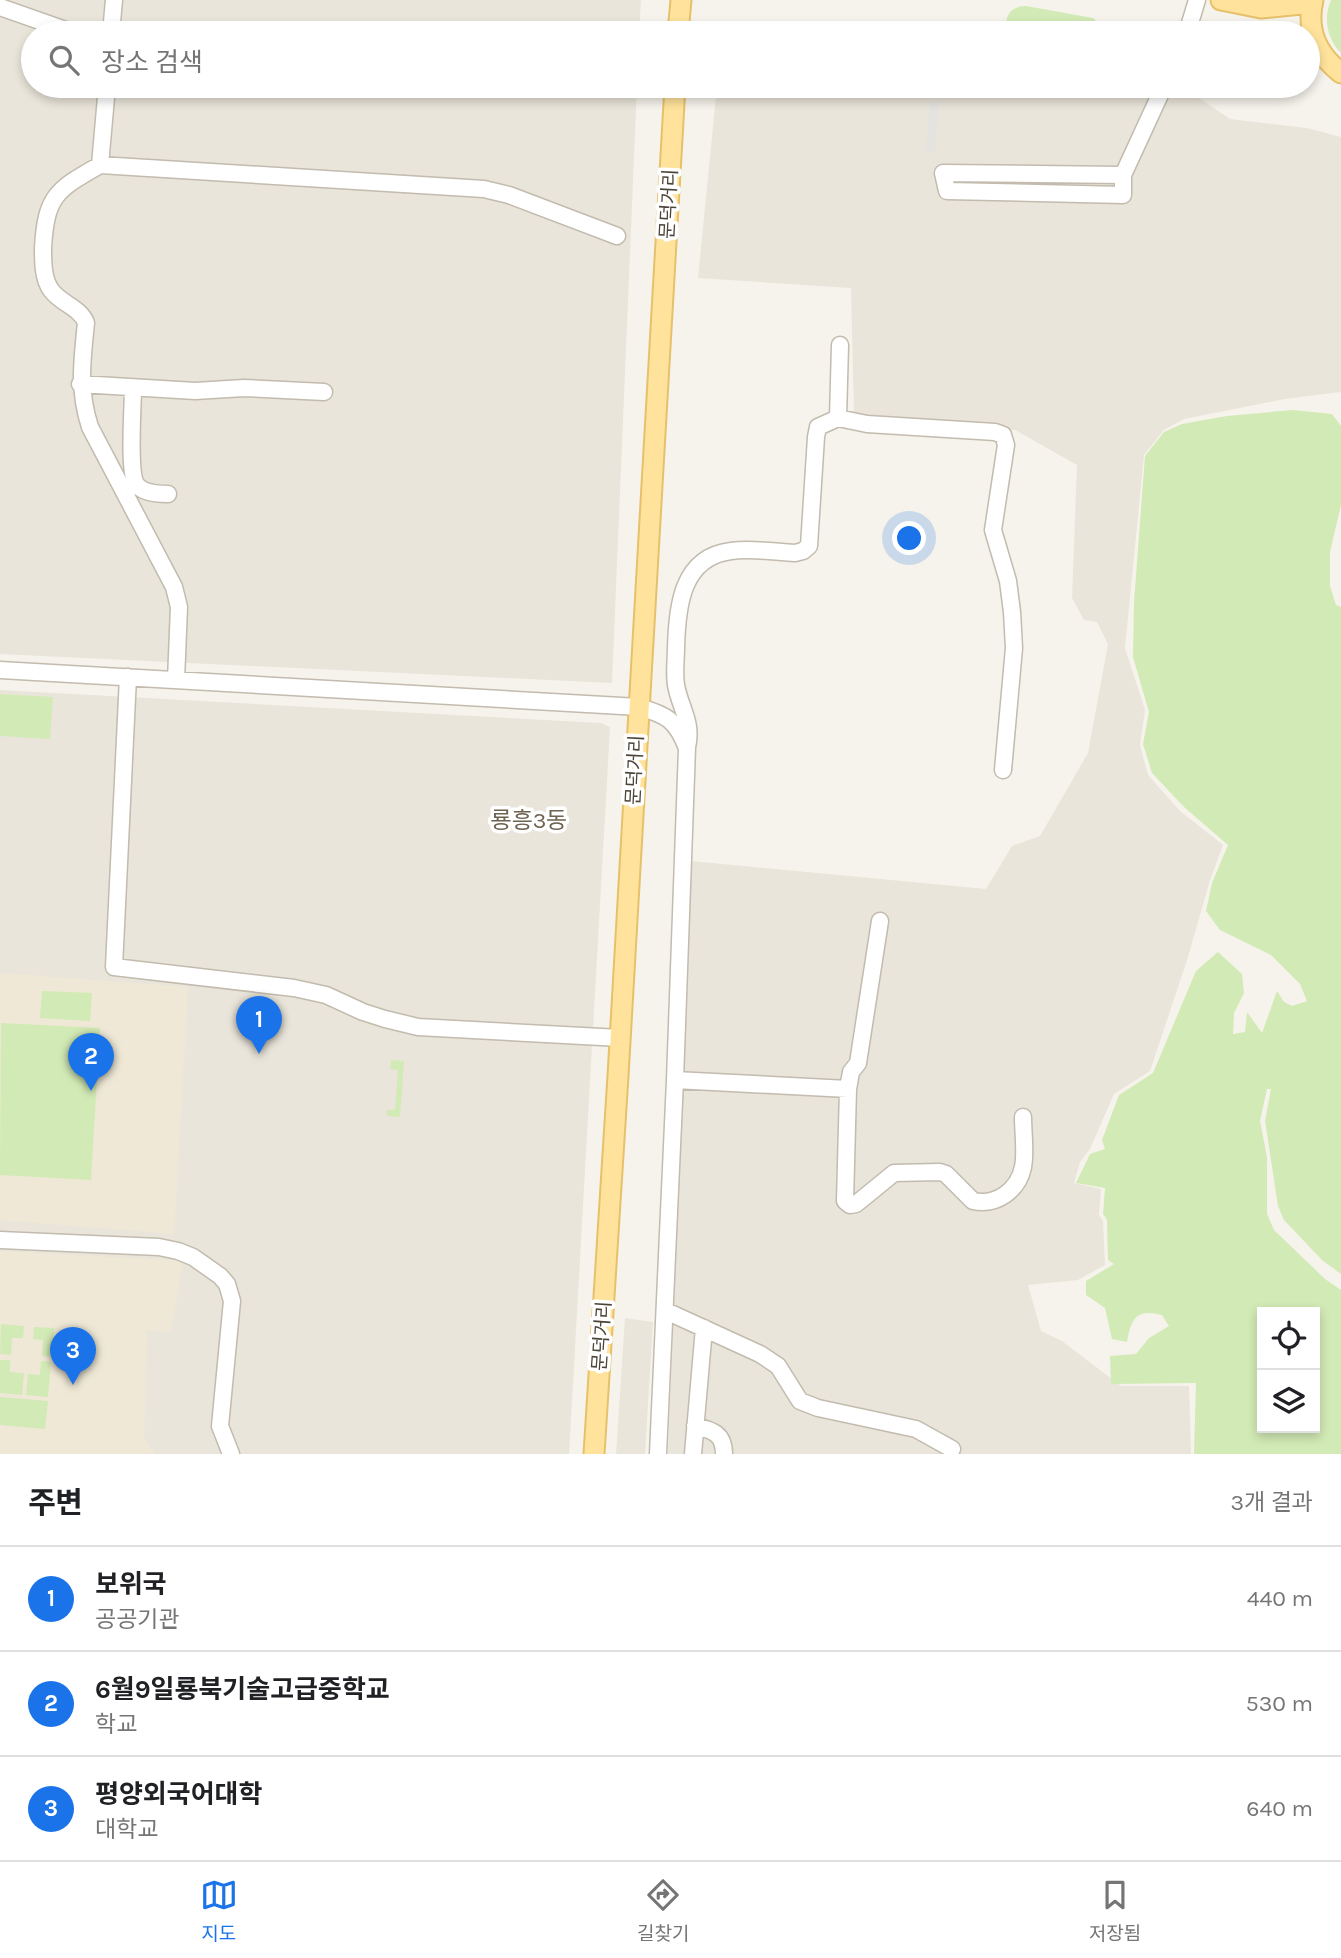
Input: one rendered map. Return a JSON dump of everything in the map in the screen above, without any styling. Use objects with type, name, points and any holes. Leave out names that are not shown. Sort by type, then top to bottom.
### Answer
[{"type":"main road","points":[[679,21],[681,0]]},
{"type":"main road","points":[[1221,0],[1261,8],[1312,1],[1310,21]]},
{"type":"main road","points":[[1320,52],[1326,61],[1341,73]]},
{"type":"main road","name":"문덕거리","points":[[594,1454],[621,1038],[674,98]]},
{"type":"street","points":[[112,21],[114,0]]},
{"type":"street","points":[[1191,21],[1197,0]]},
{"type":"street","points":[[0,7],[40,21]]},
{"type":"street","points":[[100,165],[106,98]]},
{"type":"street","points":[[1123,175],[943,173],[947,191],[1123,195],[1123,175],[1158,98]]},
{"type":"street","points":[[176,680],[178,607],[174,587],[90,427],[83,406],[80,384],[86,323],[78,310],[59,300],[49,287],[42,264],[44,221],[50,203],[65,185],[100,165],[484,189],[526,201],[617,236]]},
{"type":"street","points":[[838,418],[840,345]]},
{"type":"street","points":[[80,384],[195,391],[244,388],[324,392]]},
{"type":"street","points":[[133,388],[132,470],[136,485],[144,490],[168,494]]},
{"type":"street","points":[[657,1454],[666,1311],[689,724],[676,684],[681,593],[689,577],[701,564],[715,556],[730,551],[795,553],[808,546],[818,427],[838,418],[867,424],[995,432],[1003,435],[1006,445],[993,530],[1008,581],[1014,648],[1003,770]]},
{"type":"street","points":[[0,670],[639,708],[662,713],[676,724],[687,748]]},
{"type":"street","points":[[128,677],[114,967],[294,988],[326,995],[363,1012],[418,1027],[621,1038]]},
{"type":"street","points":[[880,921],[858,1063],[851,1072],[848,1089],[845,1201],[850,1205],[856,1204],[894,1173],[901,1172],[940,1172],[946,1174],[972,1201],[995,1201],[1009,1193],[1023,1168],[1023,1116]]},
{"type":"street","points":[[675,1080],[848,1089]]},
{"type":"street","points":[[0,1240],[159,1247],[193,1257],[220,1276],[227,1284],[232,1301],[220,1426],[231,1454]]},
{"type":"street","points":[[666,1311],[760,1354],[778,1366],[800,1401],[818,1408],[916,1429],[936,1446],[952,1449]]},
{"type":"street","points":[[693,1454],[704,1328]]},
{"type":"street","points":[[695,1426],[721,1436],[724,1454]]},
{"type":"shaded area","points":[[0,0],[641,0],[640,21],[21,21],[21,98],[636,98],[612,683],[0,654]]},
{"type":"shaded area","points":[[716,98],[1199,98],[1230,119],[1307,128],[1341,137],[1341,392],[1285,399],[1184,419],[1164,430],[1144,455],[1125,648],[1145,710],[1140,745],[1148,775],[1180,811],[1223,845],[1150,1071],[1114,1094],[1090,1149],[1080,1162],[1074,1183],[1101,1189],[1099,1215],[1103,1221],[1105,1265],[1078,1280],[1028,1285],[1041,1331],[1062,1341],[1121,1386],[1189,1386],[1191,1454],[668,1454],[691,861],[986,889],[1012,846],[1040,836],[1088,753],[1108,644],[1097,622],[1084,620],[1072,598],[1077,465],[1015,430],[854,414],[851,288],[698,278]]},
{"type":"shaded area","points":[[930,101],[939,102],[935,152],[926,151]]},
{"type":"shaded area","points":[[0,690],[601,723],[610,727],[569,1454],[0,1454]]},
{"type":"shaded area","points":[[0,973],[188,987],[174,1234],[0,1220]]},
{"type":"shaded area","points":[[0,1251],[183,1261],[171,1332],[147,1330],[144,1438],[155,1454],[0,1454]]},
{"type":"shaded area","points":[[625,1318],[653,1322],[645,1454],[616,1454]]},
{"type":"green space","points":[[1331,0],[1341,0],[1341,53],[1332,41],[1328,28],[1327,14]]},
{"type":"green space","points":[[1020,7],[1093,18],[1096,21],[1006,21],[1009,14]]},
{"type":"green space","points":[[1293,410],[1332,414],[1341,426],[1341,505],[1330,552],[1330,586],[1336,605],[1341,607],[1341,1274],[1322,1260],[1284,1220],[1278,1206],[1265,1121],[1271,1089],[1267,1089],[1260,1121],[1267,1157],[1267,1214],[1274,1230],[1325,1279],[1341,1290],[1341,1454],[1194,1454],[1196,1383],[1111,1384],[1110,1356],[1136,1354],[1149,1338],[1169,1326],[1162,1315],[1141,1314],[1130,1327],[1127,1342],[1112,1339],[1105,1308],[1086,1295],[1086,1281],[1114,1264],[1108,1260],[1107,1220],[1103,1214],[1105,1188],[1076,1183],[1090,1154],[1105,1149],[1102,1140],[1119,1095],[1153,1073],[1196,971],[1218,952],[1242,974],[1244,993],[1234,1013],[1233,1034],[1245,1032],[1247,1012],[1262,1033],[1277,991],[1284,1002],[1292,1006],[1307,1001],[1300,984],[1271,955],[1220,930],[1206,911],[1212,883],[1228,845],[1184,807],[1152,773],[1143,744],[1149,712],[1133,657],[1134,602],[1145,456],[1164,432],[1182,424],[1227,416]]},
{"type":"green space","points":[[0,694],[53,697],[50,739],[0,736]]},
{"type":"green space","points":[[42,991],[92,993],[90,1021],[40,1018]]},
{"type":"green space","points":[[1,1023],[100,1028],[91,1180],[0,1175]]},
{"type":"green space","points":[[391,1060],[404,1061],[400,1117],[387,1116],[387,1110],[395,1110],[398,1070],[390,1069]]},
{"type":"green space","points":[[1,1324],[24,1326],[23,1338],[12,1338],[11,1355],[0,1354]]},
{"type":"green space","points":[[34,1327],[54,1328],[52,1357],[42,1356],[43,1340],[33,1339]]},
{"type":"green space","points":[[0,1360],[10,1360],[10,1372],[24,1373],[22,1395],[0,1393]]},
{"type":"green space","points":[[41,1361],[51,1362],[48,1397],[26,1395],[28,1374],[40,1375]]},
{"type":"green space","points":[[0,1397],[48,1401],[45,1429],[0,1425]]},
{"type":"place","name":"보위국","points":[[259,1054]]},
{"type":"place","name":"6월9일룡북기술고급중학교","points":[[91,1091]]},
{"type":"place","name":"평양외국어대학","points":[[73,1385]]},
{"type":"district","name":"룡흥3동","points":[[529,820]]}]
